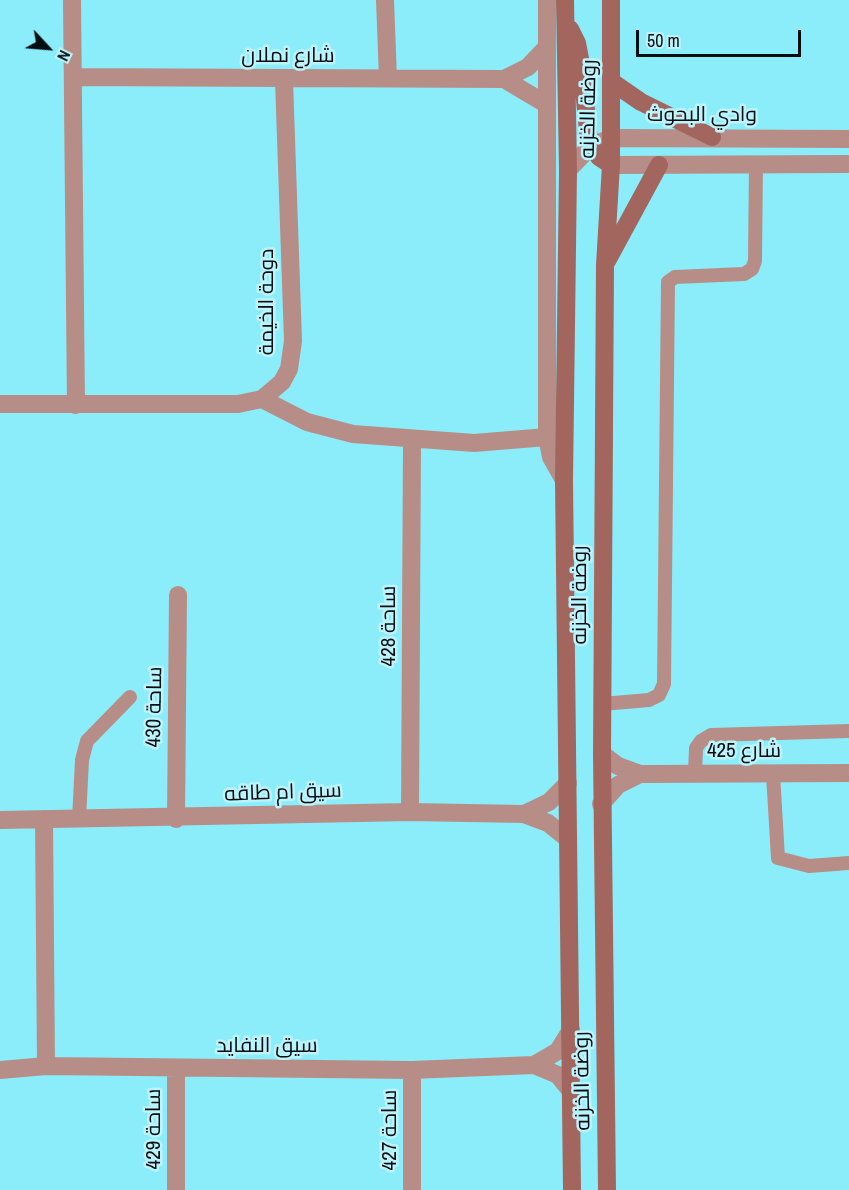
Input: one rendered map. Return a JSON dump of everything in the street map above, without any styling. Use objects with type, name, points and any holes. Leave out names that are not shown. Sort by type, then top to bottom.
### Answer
[{"type":"street","points":[[72,0],[76,405]]},
{"type":"street","points":[[385,0],[388,78]]},
{"type":"street","points":[[547,0],[547,437],[551,458],[564,480]]},
{"type":"street","name":"روضة الخزنه","points":[[565,0],[568,170],[564,480],[572,1190]]},
{"type":"street","name":"روضة الخزنه","points":[[607,1190],[602,704],[605,265],[611,165],[611,0]]},
{"type":"street","points":[[565,19],[580,54],[591,146],[599,157],[611,165],[849,164]]},
{"type":"street","name":"شارع نملان","points":[[73,77],[284,80],[504,79],[528,67],[546,48]]},
{"type":"street","points":[[504,79],[546,104]]},
{"type":"street","name":"دوحة الخيمة","points":[[262,399],[282,382],[292,355],[284,80]]},
{"type":"street","points":[[612,82],[641,102],[712,137]]},
{"type":"street","name":"وادي البحوث","points":[[568,170],[591,146],[611,138],[849,139]]},
{"type":"street","points":[[605,265],[659,165]]},
{"type":"street","points":[[0,404],[238,404],[262,399],[307,422],[353,434],[474,443],[547,437]]},
{"type":"street","name":"ساحة 428","points":[[410,812],[412,440]]},
{"type":"street","name":"ساحة 430","points":[[176,819],[178,595]]},
{"type":"street","name":"شارع 425","points":[[602,754],[618,766],[640,774],[849,773]]},
{"type":"street","points":[[602,804],[618,785],[640,774]]},
{"type":"street","name":"سيق ام طاقه","points":[[524,814],[549,802],[568,783]]},
{"type":"street","name":"سيق ام طاقه","points":[[0,820],[176,819],[410,812],[524,814],[548,823],[568,839]]},
{"type":"street","points":[[44,819],[46,1066]]},
{"type":"street","name":"سيق النفايد","points":[[534,1065],[558,1051],[571,1030]]},
{"type":"street","name":"سيق النفايد","points":[[0,1070],[46,1066],[412,1070],[534,1065],[558,1075],[571,1091]]},
{"type":"street","name":"ساحة 429","points":[[176,1068],[176,1190]]},
{"type":"street","name":"ساحة 427","points":[[412,1070],[412,1190]]},
{"type":"lane","points":[[602,704],[649,700],[659,695],[664,684],[668,282],[675,277],[744,274],[752,269],[755,261],[756,164]]},
{"type":"lane","points":[[79,819],[82,760],[87,741],[130,697]]},
{"type":"lane","points":[[695,774],[696,748],[701,741],[711,735],[849,731]]},
{"type":"lane","points":[[773,774],[778,858],[809,866],[849,863]]}]
